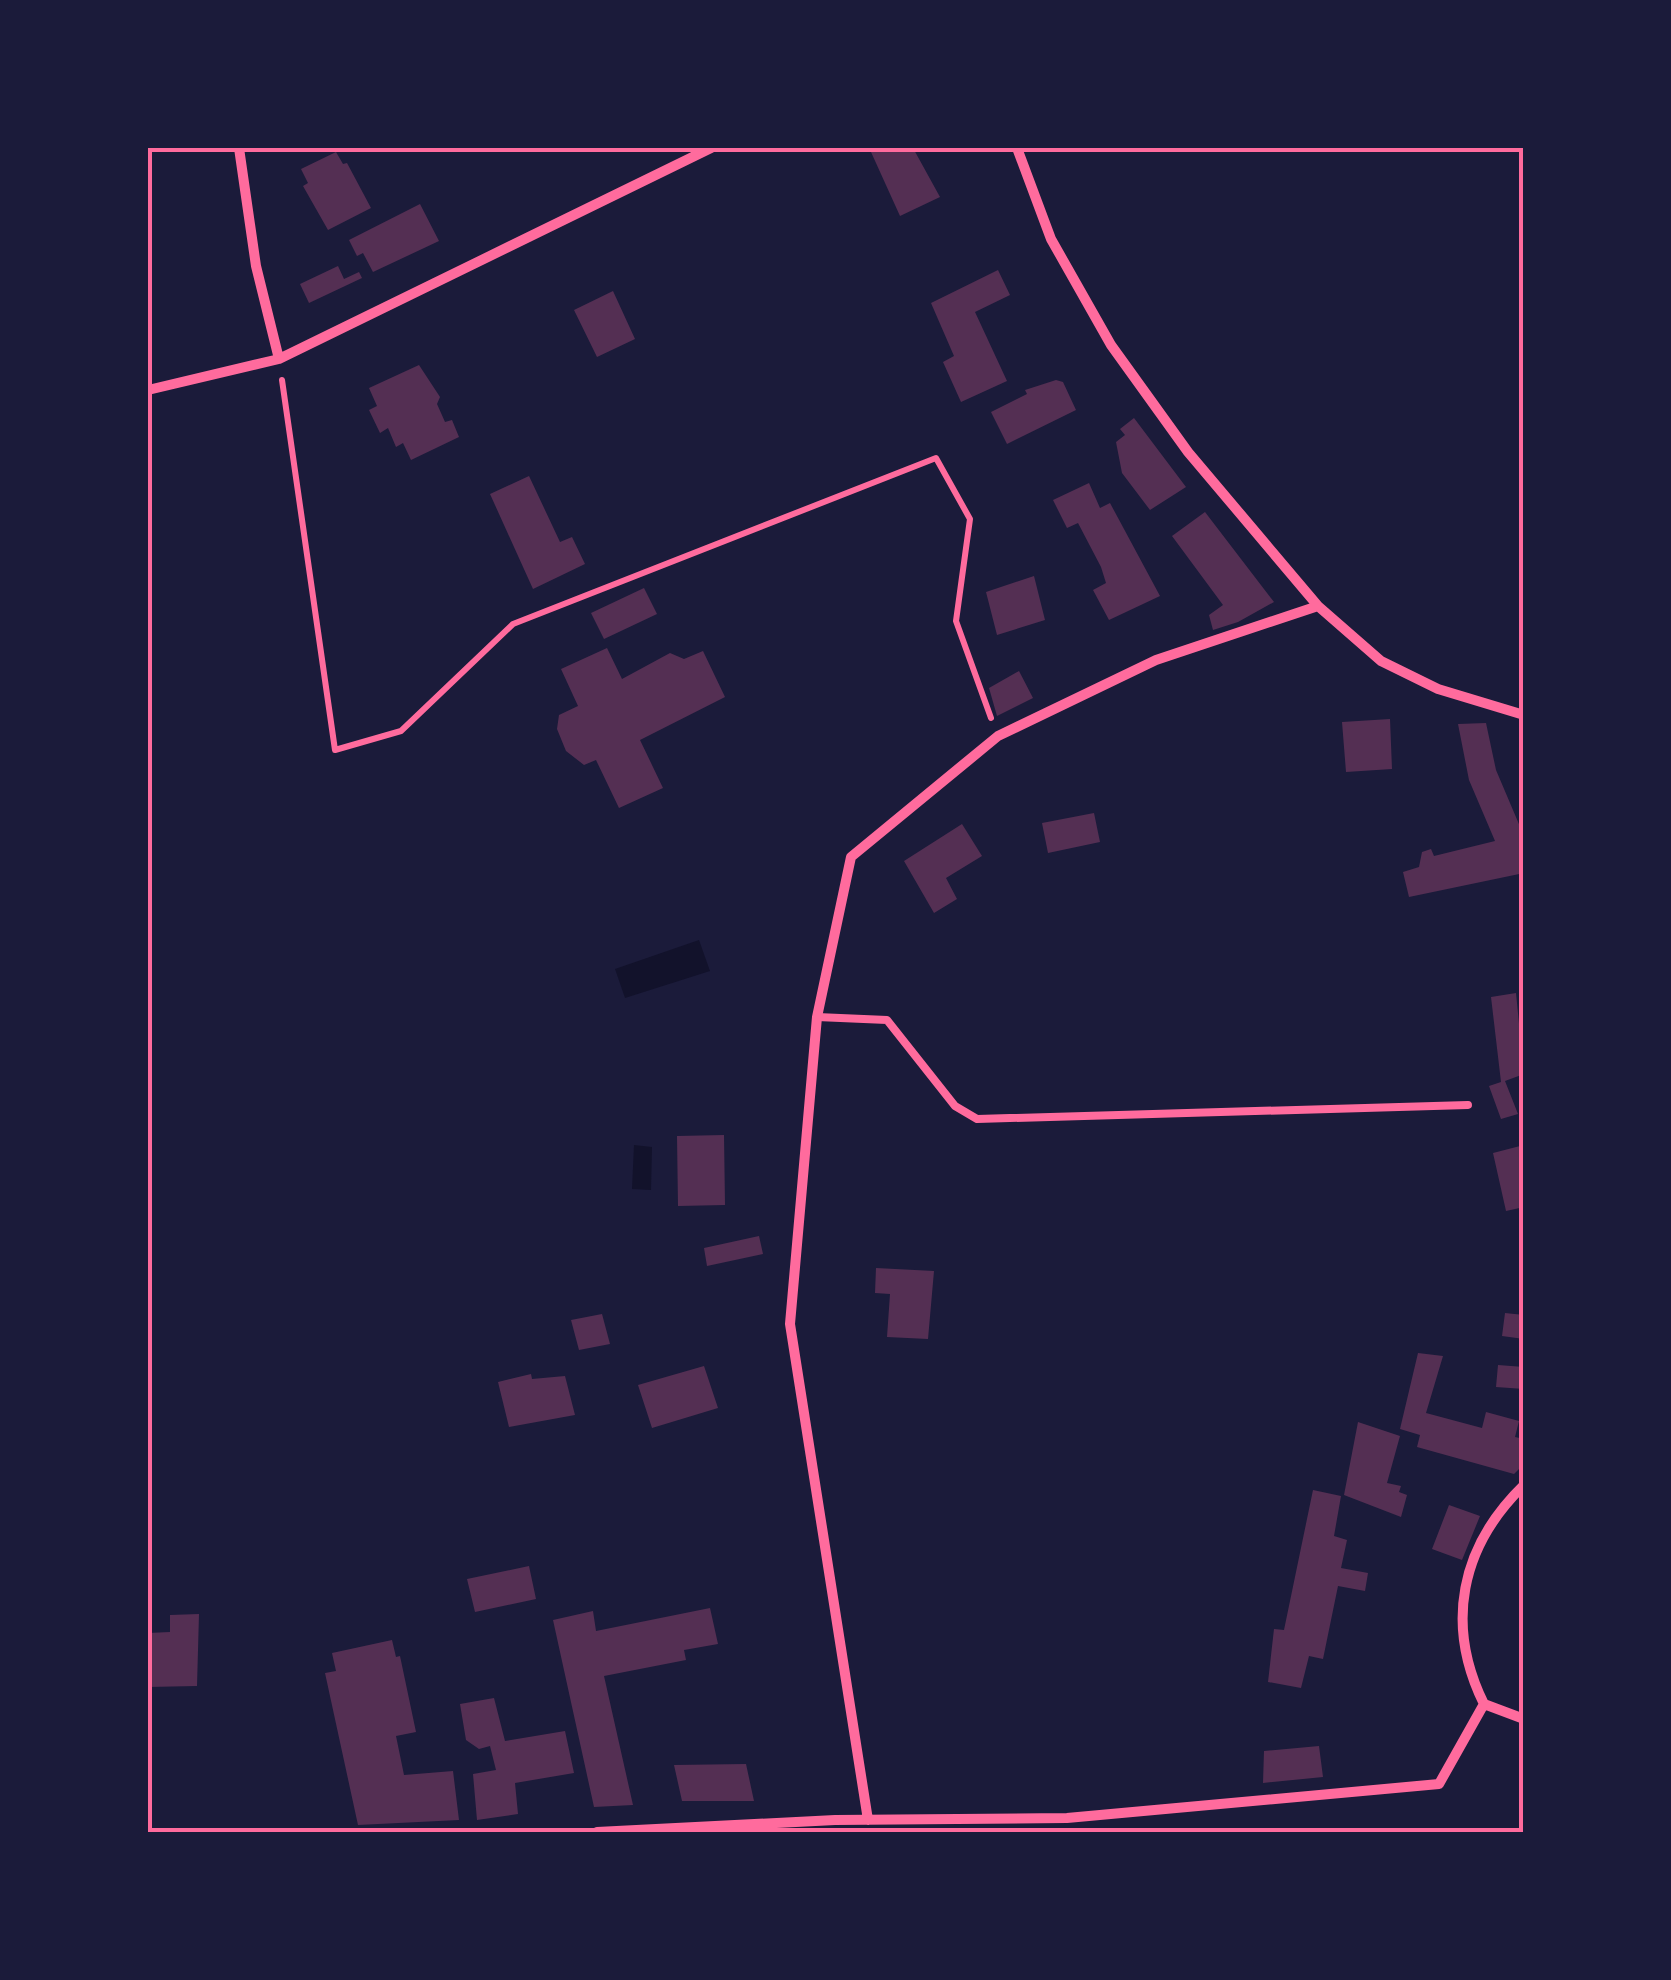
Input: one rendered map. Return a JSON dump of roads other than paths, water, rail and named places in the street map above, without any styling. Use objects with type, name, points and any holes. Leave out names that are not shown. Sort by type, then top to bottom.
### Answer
[{"type":"street","points":[[239,148],[253,249],[278,359]]},
{"type":"street","points":[[148,390],[278,359],[711,148]]},
{"type":"street","points":[[1017,148],[1050,240],[1111,345],[1188,452],[1318,606],[1381,662],[1438,690],[1524,715]]},
{"type":"street","points":[[868,1820],[790,1324],[817,1017],[852,857],[998,736],[1156,660],[1318,606]]},
{"type":"street","points":[[1521,1490],[1469,1564],[1461,1623],[1467,1668],[1484,1704],[1524,1719]]},
{"type":"street","points":[[596,1832],[868,1820],[1067,1818],[1439,1784],[1484,1704]]},
{"type":"lane","points":[[817,1017],[887,1020],[955,1106],[978,1119],[1468,1105]]}]
